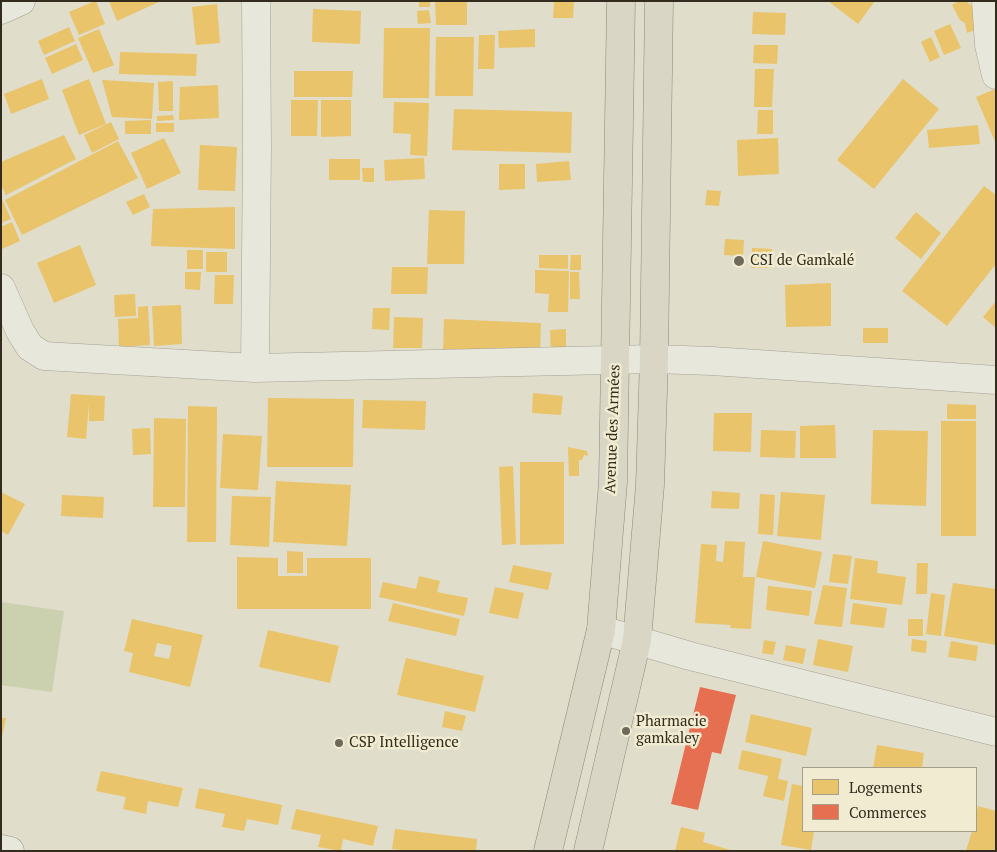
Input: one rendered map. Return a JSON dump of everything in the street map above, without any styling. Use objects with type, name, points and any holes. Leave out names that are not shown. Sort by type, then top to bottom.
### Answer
[{"type":"highway","name":"Avenue des Armées","points":[[548,851],[601,630],[613,482],[621,1]]},
{"type":"highway","points":[[588,851],[637,640],[650,484],[660,1]]},
{"type":"street","points":[[1,10],[21,1]]},
{"type":"street","points":[[256,1],[258,147],[256,368]]},
{"type":"street","points":[[986,1],[989,44],[996,75]]},
{"type":"street","points":[[1,288],[20,331],[30,347],[44,356],[256,368],[616,360],[712,361],[996,380]]},
{"type":"street","points":[[601,630],[690,656],[996,732]]},
{"type":"street","points":[[1,849],[10,851]]},
{"type":"green space","points":[[1,602],[64,611],[52,692],[1,685]]},
{"type":"building: Logements","points":[[95,1],[105,24],[79,35],[69,12]]},
{"type":"building: Logements","points":[[109,1],[161,1],[117,21]]},
{"type":"building: Logements","points":[[419,1],[430,1],[430,7],[419,7]]},
{"type":"building: Logements","points":[[435,1],[467,1],[467,25],[436,25]]},
{"type":"building: Logements","points":[[554,1],[574,1],[573,18],[553,18]]},
{"type":"building: Logements","points":[[828,1],[875,1],[858,24]]},
{"type":"building: Logements","points":[[959,1],[966,1],[979,12],[984,27],[967,33],[965,23],[960,20],[952,5]]},
{"type":"building: Logements","points":[[217,4],[220,43],[196,45],[192,7]]},
{"type":"building: Logements","points":[[313,9],[361,11],[360,44],[312,42]]},
{"type":"building: Logements","points":[[429,10],[431,23],[418,24],[417,11]]},
{"type":"building: Logements","points":[[753,12],[786,13],[785,35],[752,34]]},
{"type":"building: Logements","points":[[950,24],[961,48],[944,55],[934,31]]},
{"type":"building: Logements","points":[[69,27],[75,41],[44,55],[38,41]]},
{"type":"building: Logements","points":[[384,28],[430,28],[429,98],[383,98]]},
{"type":"building: Logements","points":[[99,29],[114,65],[93,73],[78,38]]},
{"type":"building: Logements","points":[[535,29],[535,47],[499,48],[498,31]]},
{"type":"building: Logements","points":[[479,35],[495,35],[494,69],[478,69]]},
{"type":"building: Logements","points":[[436,37],[474,37],[473,96],[435,96]]},
{"type":"building: Logements","points":[[931,37],[940,57],[930,62],[921,42]]},
{"type":"building: Logements","points":[[76,44],[83,60],[52,74],[45,58]]},
{"type":"building: Logements","points":[[754,45],[778,45],[777,64],[753,63]]},
{"type":"building: Logements","points":[[120,52],[197,54],[196,76],[119,74]]},
{"type":"building: Logements","points":[[755,69],[774,69],[772,107],[754,107]]},
{"type":"building: Logements","points":[[294,71],[353,71],[352,97],[294,97]]},
{"type":"building: Logements","points":[[42,79],[49,99],[11,114],[4,94]]},
{"type":"building: Logements","points":[[89,79],[106,124],[79,135],[62,90]]},
{"type":"building: Logements","points":[[903,79],[939,109],[874,189],[837,160]]},
{"type":"building: Logements","points":[[102,80],[154,83],[152,119],[112,117]]},
{"type":"building: Logements","points":[[173,81],[173,111],[159,111],[158,82]]},
{"type":"building: Logements","points":[[218,85],[219,118],[179,120],[180,87]]},
{"type":"building: Logements","points":[[996,90],[996,144],[976,97]]},
{"type":"building: Logements","points":[[291,100],[318,100],[317,136],[291,136]]},
{"type":"building: Logements","points":[[321,100],[351,100],[351,136],[321,137]]},
{"type":"building: Logements","points":[[394,102],[429,103],[427,156],[410,155],[411,134],[393,133]]},
{"type":"building: Logements","points":[[454,109],[572,112],[571,153],[452,150]]},
{"type":"building: Logements","points":[[758,110],[773,110],[773,134],[757,134]]},
{"type":"building: Logements","points":[[173,115],[174,120],[157,121],[157,116]]},
{"type":"building: Logements","points":[[151,120],[151,134],[125,134],[125,121]]},
{"type":"building: Logements","points":[[111,122],[119,139],[92,153],[84,135]]},
{"type":"building: Logements","points":[[156,123],[174,123],[174,132],[156,132]]},
{"type":"building: Logements","points":[[978,125],[980,144],[929,148],[927,130]]},
{"type":"building: Logements","points":[[64,135],[76,159],[6,195],[1,185],[1,162]]},
{"type":"building: Logements","points":[[164,138],[181,173],[147,189],[131,153]]},
{"type":"building: Logements","points":[[778,138],[779,174],[738,176],[737,140]]},
{"type":"building: Logements","points":[[118,141],[138,178],[22,235],[5,200]]},
{"type":"building: Logements","points":[[200,145],[237,147],[235,191],[198,190]]},
{"type":"building: Logements","points":[[424,158],[425,179],[385,181],[384,160]]},
{"type":"building: Logements","points":[[329,159],[360,159],[360,180],[329,180]]},
{"type":"building: Logements","points":[[569,161],[571,180],[537,182],[536,164]]},
{"type":"building: Logements","points":[[499,164],[525,164],[525,189],[499,190]]},
{"type":"building: Logements","points":[[362,168],[374,168],[374,182],[363,182]]},
{"type":"building: Logements","points":[[984,186],[996,195],[996,264],[947,326],[902,291]]},
{"type":"building: Logements","points":[[707,190],[721,191],[719,206],[705,205]]},
{"type":"building: Logements","points":[[144,194],[150,207],[133,215],[126,202]]},
{"type":"building: Logements","points":[[1,197],[11,219],[1,223]]},
{"type":"building: Logements","points":[[235,207],[235,249],[151,246],[153,209]]},
{"type":"building: Logements","points":[[429,210],[465,211],[464,264],[427,264]]},
{"type":"building: Logements","points":[[916,212],[941,233],[921,259],[895,238]]},
{"type":"building: Logements","points":[[12,222],[20,241],[2,249],[1,227]]},
{"type":"building: Logements","points":[[725,239],[744,240],[743,256],[724,255]]},
{"type":"building: Logements","points":[[80,245],[96,285],[54,303],[37,263]]},
{"type":"building: Logements","points":[[752,248],[772,249],[771,268],[751,268]]},
{"type":"building: Logements","points":[[187,250],[203,250],[203,269],[187,269]]},
{"type":"building: Logements","points":[[206,252],[227,252],[227,272],[206,272]]},
{"type":"building: Logements","points":[[539,255],[568,255],[568,269],[539,268]]},
{"type":"building: Logements","points":[[571,255],[581,255],[581,270],[570,270]]},
{"type":"building: Logements","points":[[392,267],[428,267],[427,294],[391,294]]},
{"type":"building: Logements","points":[[535,270],[569,271],[568,312],[548,312],[549,294],[535,293]]},
{"type":"building: Logements","points":[[185,272],[201,272],[200,290],[185,289]]},
{"type":"building: Logements","points":[[570,272],[579,272],[580,299],[570,299]]},
{"type":"building: Logements","points":[[215,275],[234,275],[233,304],[214,304]]},
{"type":"building: Logements","points":[[831,283],[831,326],[786,327],[785,285]]},
{"type":"building: Logements","points":[[135,294],[136,316],[115,317],[114,295]]},
{"type":"building: Logements","points":[[996,301],[996,328],[983,317]]},
{"type":"building: Logements","points":[[181,305],[182,344],[154,346],[152,306]]},
{"type":"building: Logements","points":[[148,306],[150,345],[119,347],[118,319],[138,318],[138,307]]},
{"type":"building: Logements","points":[[373,308],[390,308],[389,330],[372,329]]},
{"type":"building: Logements","points":[[394,317],[423,318],[422,348],[393,348]]},
{"type":"building: Logements","points":[[444,319],[541,323],[540,354],[443,351]]},
{"type":"building: Logements","points":[[863,328],[888,328],[888,343],[863,343]]},
{"type":"building: Logements","points":[[566,329],[566,355],[551,355],[550,330]]},
{"type":"building: Logements","points":[[533,393],[563,396],[561,415],[532,413]]},
{"type":"building: Logements","points":[[71,394],[105,396],[104,421],[89,421],[89,403],[86,439],[67,437]]},
{"type":"building: Logements","points":[[268,398],[354,399],[353,467],[267,467]]},
{"type":"building: Logements","points":[[363,400],[426,401],[425,430],[362,428]]},
{"type":"building: Logements","points":[[947,404],[976,405],[976,419],[947,419]]},
{"type":"building: Logements","points":[[188,406],[217,407],[216,542],[187,542]]},
{"type":"building: Logements","points":[[714,413],[752,413],[751,452],[713,451]]},
{"type":"building: Logements","points":[[154,418],[186,419],[185,507],[153,507]]},
{"type":"building: Logements","points":[[941,421],[976,421],[976,536],[941,536]]},
{"type":"building: Logements","points":[[835,425],[836,458],[800,458],[800,426]]},
{"type":"building: Logements","points":[[150,428],[151,454],[133,455],[132,429]]},
{"type":"building: Logements","points":[[761,430],[796,431],[795,458],[760,457]]},
{"type":"building: Logements","points":[[873,430],[928,431],[926,506],[871,504]]},
{"type":"building: Logements","points":[[223,434],[262,436],[258,490],[220,488]]},
{"type":"building: Logements","points":[[568,447],[587,451],[588,456],[584,455],[582,460],[579,460],[579,476],[569,476]]},
{"type":"building: Logements","points":[[520,462],[564,462],[564,544],[520,545]]},
{"type":"building: Logements","points":[[513,466],[516,544],[502,545],[499,467]]},
{"type":"building: Logements","points":[[276,481],[351,485],[347,546],[273,542]]},
{"type":"building: Logements","points":[[712,491],[740,493],[739,509],[711,508]]},
{"type":"building: Logements","points":[[1,492],[25,504],[8,535],[1,531]]},
{"type":"building: Logements","points":[[781,492],[825,495],[821,540],[777,536]]},
{"type":"building: Logements","points":[[760,494],[775,495],[773,535],[758,534]]},
{"type":"building: Logements","points":[[62,495],[104,497],[103,518],[61,516]]},
{"type":"building: Logements","points":[[232,496],[271,497],[269,547],[230,545]]},
{"type":"building: Logements","points":[[725,541],[745,542],[743,577],[755,577],[751,629],[730,628],[731,625],[695,623],[701,544],[717,545],[716,561],[723,562]]},
{"type":"building: Logements","points":[[763,541],[822,552],[815,588],[756,577]]},
{"type":"building: Logements","points":[[287,551],[303,552],[303,573],[287,573]]},
{"type":"building: Logements","points":[[833,554],[852,556],[848,584],[829,582]]},
{"type":"building: Logements","points":[[237,557],[278,558],[278,576],[307,576],[307,558],[371,558],[371,609],[237,609]]},
{"type":"building: Logements","points":[[855,558],[878,561],[877,573],[906,577],[902,605],[850,599]]},
{"type":"building: Logements","points":[[917,563],[928,563],[927,594],[916,594]]},
{"type":"building: Logements","points":[[513,565],[552,573],[548,590],[509,582]]},
{"type":"building: Logements","points":[[419,576],[440,581],[437,592],[468,598],[464,616],[379,597],[383,582],[416,589]]},
{"type":"building: Logements","points":[[953,583],[996,589],[996,645],[944,636]]},
{"type":"building: Logements","points":[[823,585],[847,588],[842,627],[814,624]]},
{"type":"building: Logements","points":[[768,586],[812,591],[809,616],[766,610]]},
{"type":"building: Logements","points":[[495,587],[524,593],[518,619],[489,613]]},
{"type":"building: Logements","points":[[931,593],[945,595],[941,636],[926,634]]},
{"type":"building: Logements","points":[[393,603],[460,619],[456,636],[388,621]]},
{"type":"building: Logements","points":[[853,603],[887,608],[884,628],[850,624]]},
{"type":"building: Logements","points":[[132,619],[203,635],[190,687],[129,672],[133,653],[124,651]],"holes":[[[157,643],[172,646],[169,659],[154,656]]]},
{"type":"building: Logements","points":[[908,619],[923,619],[923,636],[908,636]]},
{"type":"building: Logements","points":[[268,630],[339,646],[330,683],[259,667]]},
{"type":"building: Logements","points":[[818,639],[853,646],[848,672],[813,665]]},
{"type":"building: Logements","points":[[912,639],[927,641],[926,653],[911,651]]},
{"type":"building: Logements","points":[[764,640],[776,642],[773,655],[762,653]]},
{"type":"building: Logements","points":[[951,641],[978,646],[976,661],[948,657]]},
{"type":"building: Logements","points":[[786,645],[806,649],[803,664],[783,660]]},
{"type":"building: Logements","points":[[406,658],[484,676],[475,712],[397,695]]},
{"type":"building: Logements","points":[[445,711],[466,716],[462,731],[442,727]]},
{"type":"building: Logements","points":[[751,714],[812,728],[806,756],[745,742]]},
{"type":"building: Logements","points":[[1,718],[6,718],[2,737],[1,737]]},
{"type":"building: Logements","points":[[877,745],[924,753],[922,767],[873,767]]},
{"type":"building: Logements","points":[[742,750],[782,759],[778,779],[788,781],[784,801],[763,796],[768,776],[738,769]]},
{"type":"building: Logements","points":[[101,771],[183,788],[178,807],[148,801],[146,814],[123,809],[126,797],[96,791]]},
{"type":"building: Logements","points":[[792,784],[802,786],[802,832],[814,832],[811,850],[781,845]]},
{"type":"building: Logements","points":[[199,788],[282,805],[278,825],[247,819],[244,831],[222,827],[225,814],[195,808]]},
{"type":"building: Logements","points":[[978,806],[996,811],[996,851],[966,851],[972,832],[977,832]]},
{"type":"building: Logements","points":[[296,809],[378,826],[373,846],[343,839],[341,851],[318,847],[321,835],[291,829]]},
{"type":"building: Logements","points":[[681,827],[705,833],[703,842],[734,851],[675,851]]},
{"type":"building: Logements","points":[[395,829],[477,839],[476,851],[410,851],[392,849]]},
{"type":"building: Commerces","points":[[700,687],[736,695],[721,754],[712,752],[698,810],[671,804]]},
{"type":"place","name":"CSI de Gamkalé","points":[[739,261]]},
{"type":"place","name":"Pharmacie gamkaley","points":[[626,731]]},
{"type":"place","name":"CSP Intelligence","points":[[339,743]]}]
